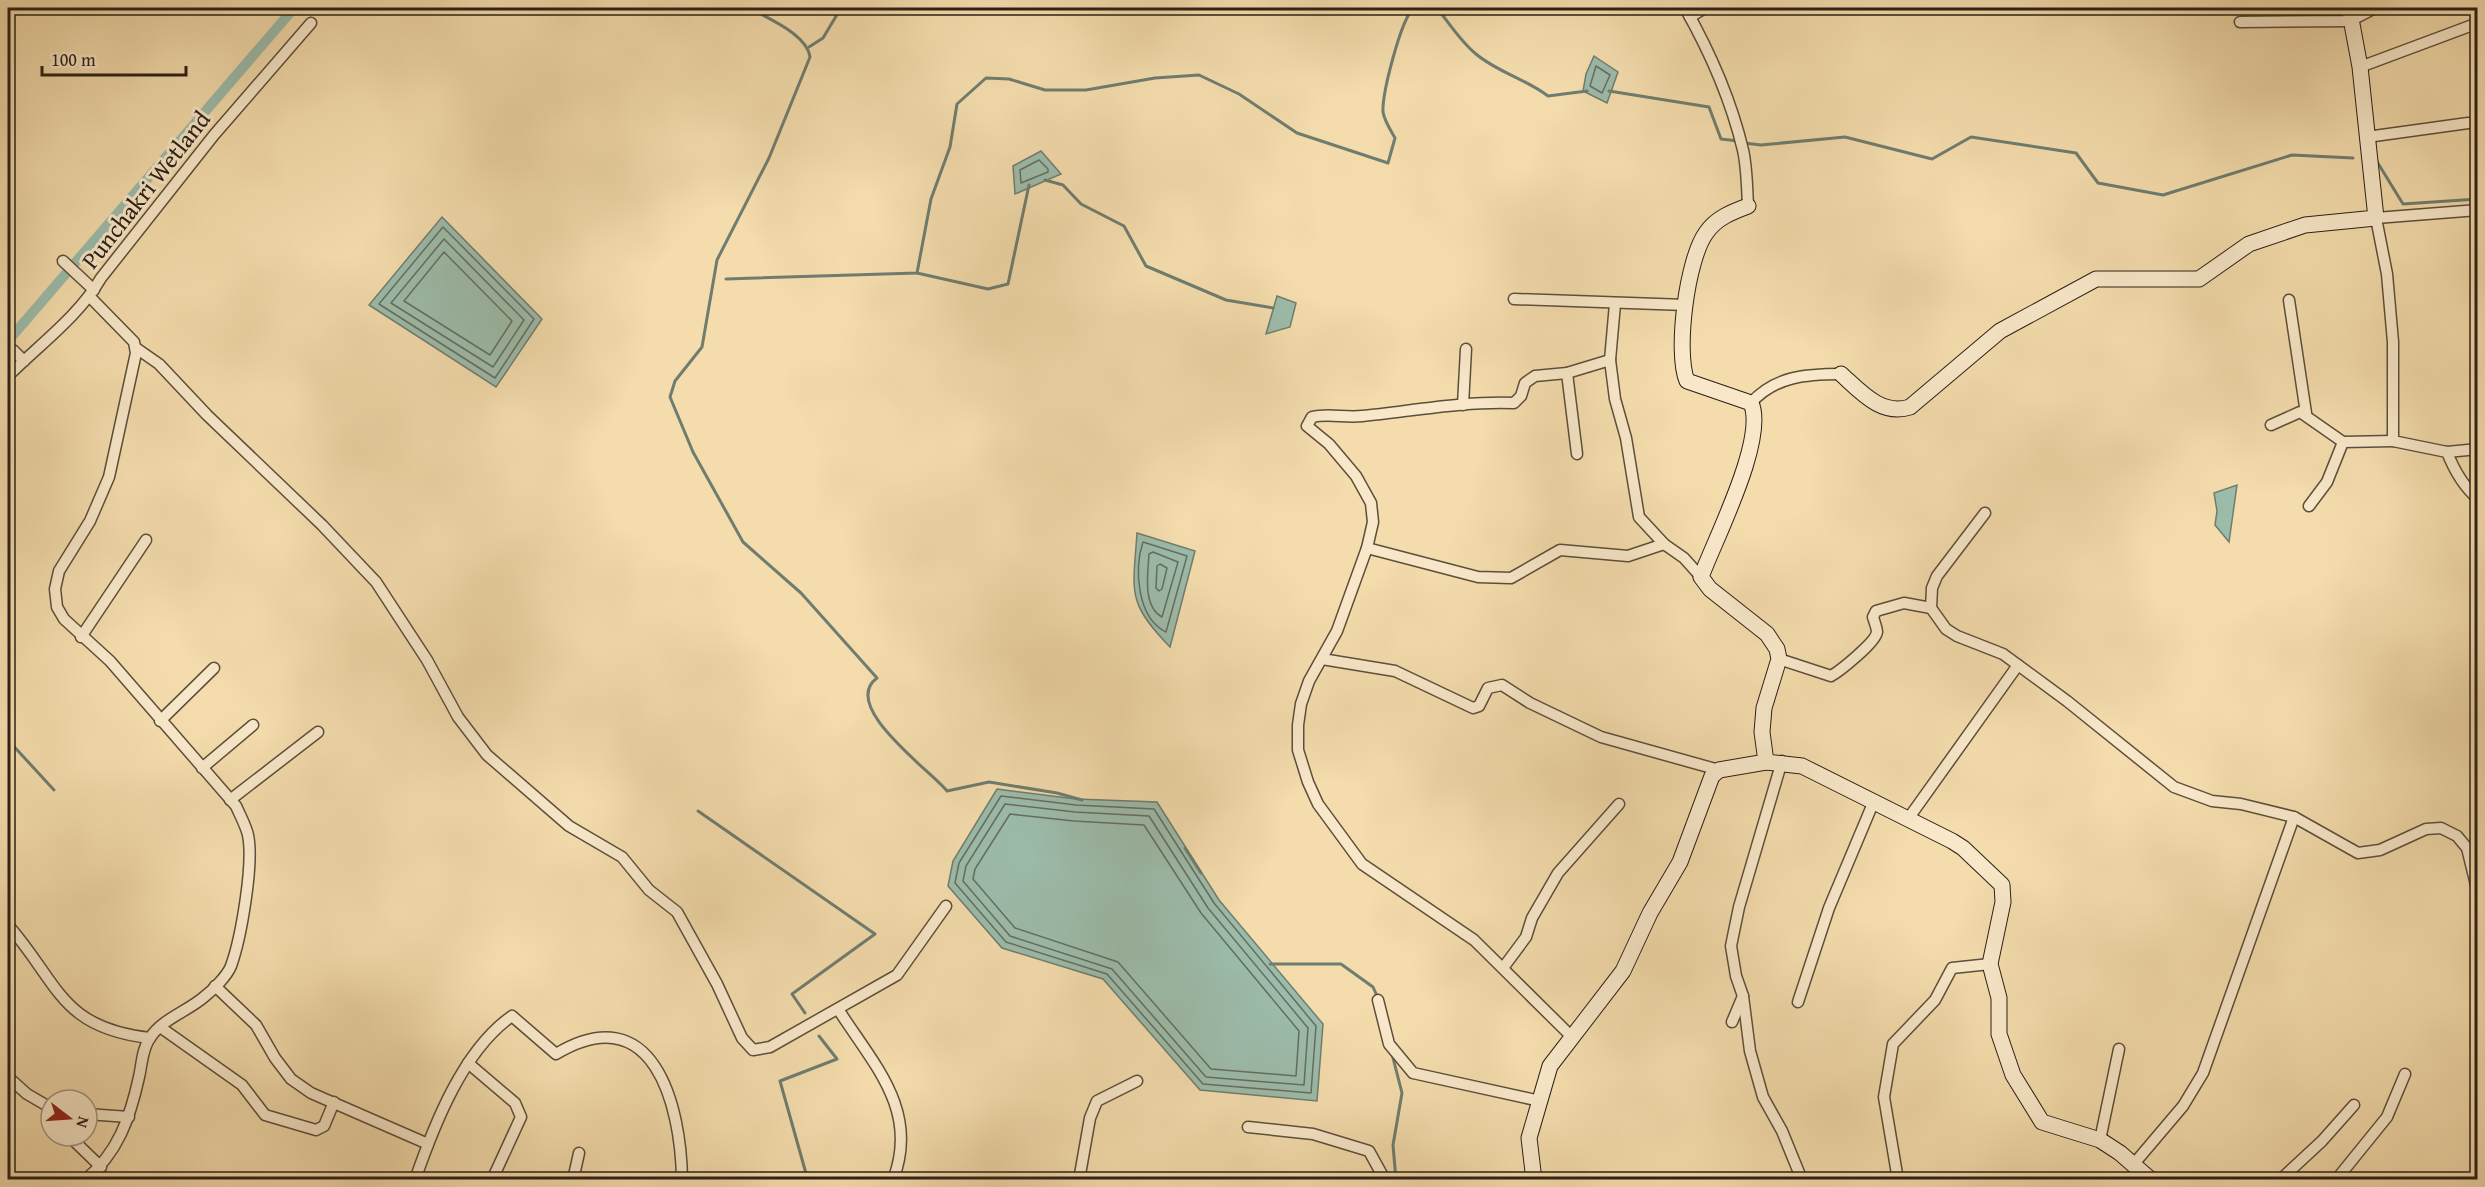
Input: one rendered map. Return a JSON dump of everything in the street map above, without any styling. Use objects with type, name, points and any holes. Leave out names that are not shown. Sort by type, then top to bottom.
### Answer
[{"type":"street","points":[[1701,577],[1754,437],[1756,414],[1751,403],[1687,381],[1682,369],[1683,322],[1691,267],[1706,233],[1718,219],[1748,207],[1742,148],[1728,99],[1688,13],[1705,8]]},
{"type":"street","points":[[2240,21],[2349,14],[2375,8]]},
{"type":"street","points":[[2349,14],[2360,67],[2376,218],[2387,274],[2393,342],[2393,441]]},
{"type":"street","name":"Punchakri Wetland","points":[[8,376],[38,351],[92,293],[214,135],[311,23]]},
{"type":"street","points":[[2360,67],[2478,23]]},
{"type":"street","points":[[2367,137],[2468,123]]},
{"type":"street","points":[[1751,403],[1772,385],[1793,378],[1841,374],[1884,408],[1904,409],[1910,407],[2000,331],[2096,279],[2199,279],[2249,244],[2305,225],[2478,210]]},
{"type":"street","points":[[63,261],[136,348],[159,364],[207,416],[309,511],[376,582],[427,660],[458,717],[487,755],[569,826],[622,857],[649,890],[677,912],[717,984],[742,1038],[750,1048],[764,1050],[897,975],[946,906]]},
{"type":"street","points":[[1514,299],[1686,305]]},
{"type":"street","points":[[2289,300],[2306,413]]},
{"type":"street","points":[[1615,304],[1610,360],[1615,399],[1626,438],[1639,517],[1664,544],[1684,558],[1715,593],[1767,634],[1777,650],[1779,658],[1764,708],[1762,732],[1766,762]]},
{"type":"street","points":[[86,1179],[101,1167],[118,1143],[129,1117],[143,1053],[150,1038],[160,1027],[204,997],[230,968],[240,927],[249,861],[248,834],[236,806],[110,661],[81,637],[64,619],[57,607],[55,589],[59,571],[90,521],[109,477],[124,417],[136,348]]},
{"type":"street","points":[[1463,405],[1467,349]]},
{"type":"street","points":[[13,350],[24,361]]},
{"type":"street","points":[[1571,1036],[1474,940],[1362,864],[1318,804],[1298,750],[1298,725],[1309,681],[1337,631],[1367,549],[1373,522],[1371,503],[1356,476],[1329,444],[1306,426],[1312,417],[1321,415],[1359,416],[1463,405],[1514,403],[1518,401],[1530,379],[1610,360]]},
{"type":"street","points":[[1567,372],[1577,454]]},
{"type":"street","points":[[2271,425],[2290,414],[2300,412],[2306,413],[2343,442],[2393,441],[2447,452],[2478,449]]},
{"type":"street","points":[[2309,506],[2327,482],[2343,442]]},
{"type":"street","points":[[2447,452],[2467,490],[2478,499]]},
{"type":"street","points":[[1985,513],[1937,576],[1932,588],[1931,608],[1946,629],[1957,636],[2003,654],[2174,787],[2212,801],[2250,806],[2294,817],[2358,853],[2380,850],[2426,829],[2441,828],[2457,836],[2467,848],[2478,893]]},
{"type":"street","points":[[81,637],[146,540]]},
{"type":"street","points":[[1367,549],[1478,577],[1511,578],[1560,550],[1628,556],[1664,544]]},
{"type":"street","points":[[1779,658],[1831,676],[1850,662],[1875,637],[1877,632],[1873,617],[1876,611],[1904,603],[1931,608]]},
{"type":"street","points":[[1322,659],[1395,671],[1473,708],[1479,706],[1488,688],[1502,685],[1530,703],[1600,737],[1719,770],[1782,761],[1802,766],[1963,848],[2002,885],[2003,902],[1990,964],[1999,998],[1999,1034],[2013,1075],[2042,1122],[2100,1140],[2151,1179]]},
{"type":"street","points":[[1908,819],[2018,665]]},
{"type":"street","points":[[160,721],[214,668]]},
{"type":"street","points":[[202,768],[253,725]]},
{"type":"street","points":[[230,800],[318,732]]},
{"type":"street","points":[[1782,761],[1739,907],[1731,946],[1736,976],[1743,996],[1750,1051],[1763,1097],[1791,1150],[1802,1179]]},
{"type":"street","points":[[1534,1179],[1529,1138],[1550,1066],[1623,971],[1650,913],[1680,862],[1704,794],[1712,777],[1719,770]]},
{"type":"street","points":[[1798,1002],[1829,908],[1874,801]]},
{"type":"street","points":[[1503,968],[1526,937],[1532,918],[1558,873],[1619,804]]},
{"type":"street","points":[[2133,1165],[2183,1106],[2203,1073],[2294,817]]},
{"type":"street","points":[[8,925],[50,984],[82,1016],[95,1025],[116,1032],[150,1038]]},
{"type":"street","points":[[1898,1179],[1884,1097],[1893,1044],[1935,1000],[1952,968],[1990,964]]},
{"type":"street","points":[[215,986],[256,1025],[275,1059],[291,1079],[311,1093],[428,1144]]},
{"type":"street","points":[[1732,1022],[1743,996]]},
{"type":"street","points":[[1378,1000],[1389,1044],[1413,1073],[1540,1101]]},
{"type":"street","points":[[838,1009],[893,1095],[900,1114],[902,1136],[893,1179]]},
{"type":"street","points":[[415,1179],[428,1144],[468,1063],[494,1028],[512,1016],[556,1054],[586,1039],[621,1038],[635,1046],[664,1081],[680,1135],[682,1179]]},
{"type":"street","points":[[160,1027],[242,1085],[265,1115],[316,1130],[324,1126],[334,1102]]},
{"type":"street","points":[[2100,1140],[2119,1049]]},
{"type":"street","points":[[468,1063],[515,1102],[521,1117],[517,1130],[492,1179]]},
{"type":"street","points":[[2336,1179],[2386,1117],[2405,1074]]},
{"type":"street","points":[[8,1077],[27,1094],[39,1101]]},
{"type":"street","points":[[1079,1179],[1090,1118],[1097,1101],[1137,1081]]},
{"type":"street","points":[[2280,1179],[2322,1142],[2354,1105]]},
{"type":"street","points":[[99,1115],[129,1117]]},
{"type":"street","points":[[1248,1127],[1313,1134],[1369,1151],[1385,1179]]},
{"type":"street","points":[[81,1148],[101,1167]]},
{"type":"street","points":[[573,1179],[579,1154]]},
{"type":"water","points":[[1594,56],[1618,72],[1607,103],[1583,91],[1586,74]]},
{"type":"water","points":[[1041,151],[1061,174],[1015,194],[1013,166]]},
{"type":"water","points":[[442,217],[542,319],[496,387],[369,305]]},
{"type":"water","points":[[1277,296],[1296,303],[1290,327],[1266,334]]},
{"type":"water","points":[[2237,485],[2229,542],[2215,525],[2217,511],[2214,493]]},
{"type":"water","points":[[1137,533],[1195,551],[1170,647],[1156,632],[1139,607],[1134,583]]},
{"type":"water","points":[[997,789],[1076,799],[1157,802],[1219,900],[1323,1024],[1317,1101],[1200,1090],[1103,979],[1002,948],[948,886],[953,861]]},
{"type":"waterway","points":[[8,341],[294,8]]},
{"type":"waterway","points":[[750,8],[794,34],[802,41],[810,57],[769,158],[717,260],[702,347],[675,381],[670,397],[693,452],[743,542],[801,593],[877,678],[868,690],[870,705],[878,721],[892,738],[947,791],[989,782],[1057,793],[1082,800]]},
{"type":"waterway","points":[[809,47],[823,38],[841,8]]},
{"type":"waterway","points":[[726,279],[917,273],[931,199],[950,147],[957,104],[986,78],[1009,79],[1045,90],[1086,90],[1155,78],[1199,75],[1239,94],[1297,133],[1388,163],[1395,138],[1383,112],[1386,90],[1398,41],[1414,8]]},
{"type":"waterway","points":[[1437,8],[1465,44],[1493,66],[1548,96],[1587,91]]},
{"type":"waterway","points":[[1609,91],[1709,107],[1721,139],[1738,141]]},
{"type":"waterway","points":[[1744,143],[1761,145],[1845,137],[1932,159],[1971,137],[2076,153],[2098,183],[2163,195],[2292,155],[2353,158]]},
{"type":"waterway","points":[[2376,160],[2403,204],[2478,199]]},
{"type":"waterway","points":[[1045,180],[1063,185],[1081,204],[1124,226],[1146,266],[1226,300],[1273,308]]},
{"type":"waterway","points":[[917,273],[988,289],[1008,284],[1029,185]]},
{"type":"waterway","points":[[8,740],[54,790]]},
{"type":"waterway","points":[[698,811],[875,934],[792,994],[805,1013]]},
{"type":"waterway","points":[[1185,848],[1201,873]]},
{"type":"waterway","points":[[1270,964],[1341,964],[1373,987],[1378,998]]},
{"type":"waterway","points":[[811,1180],[807,1177],[780,1081],[837,1059],[819,1036]]},
{"type":"waterway","points":[[1392,1054],[1402,1093],[1393,1145],[1396,1180]]}]
